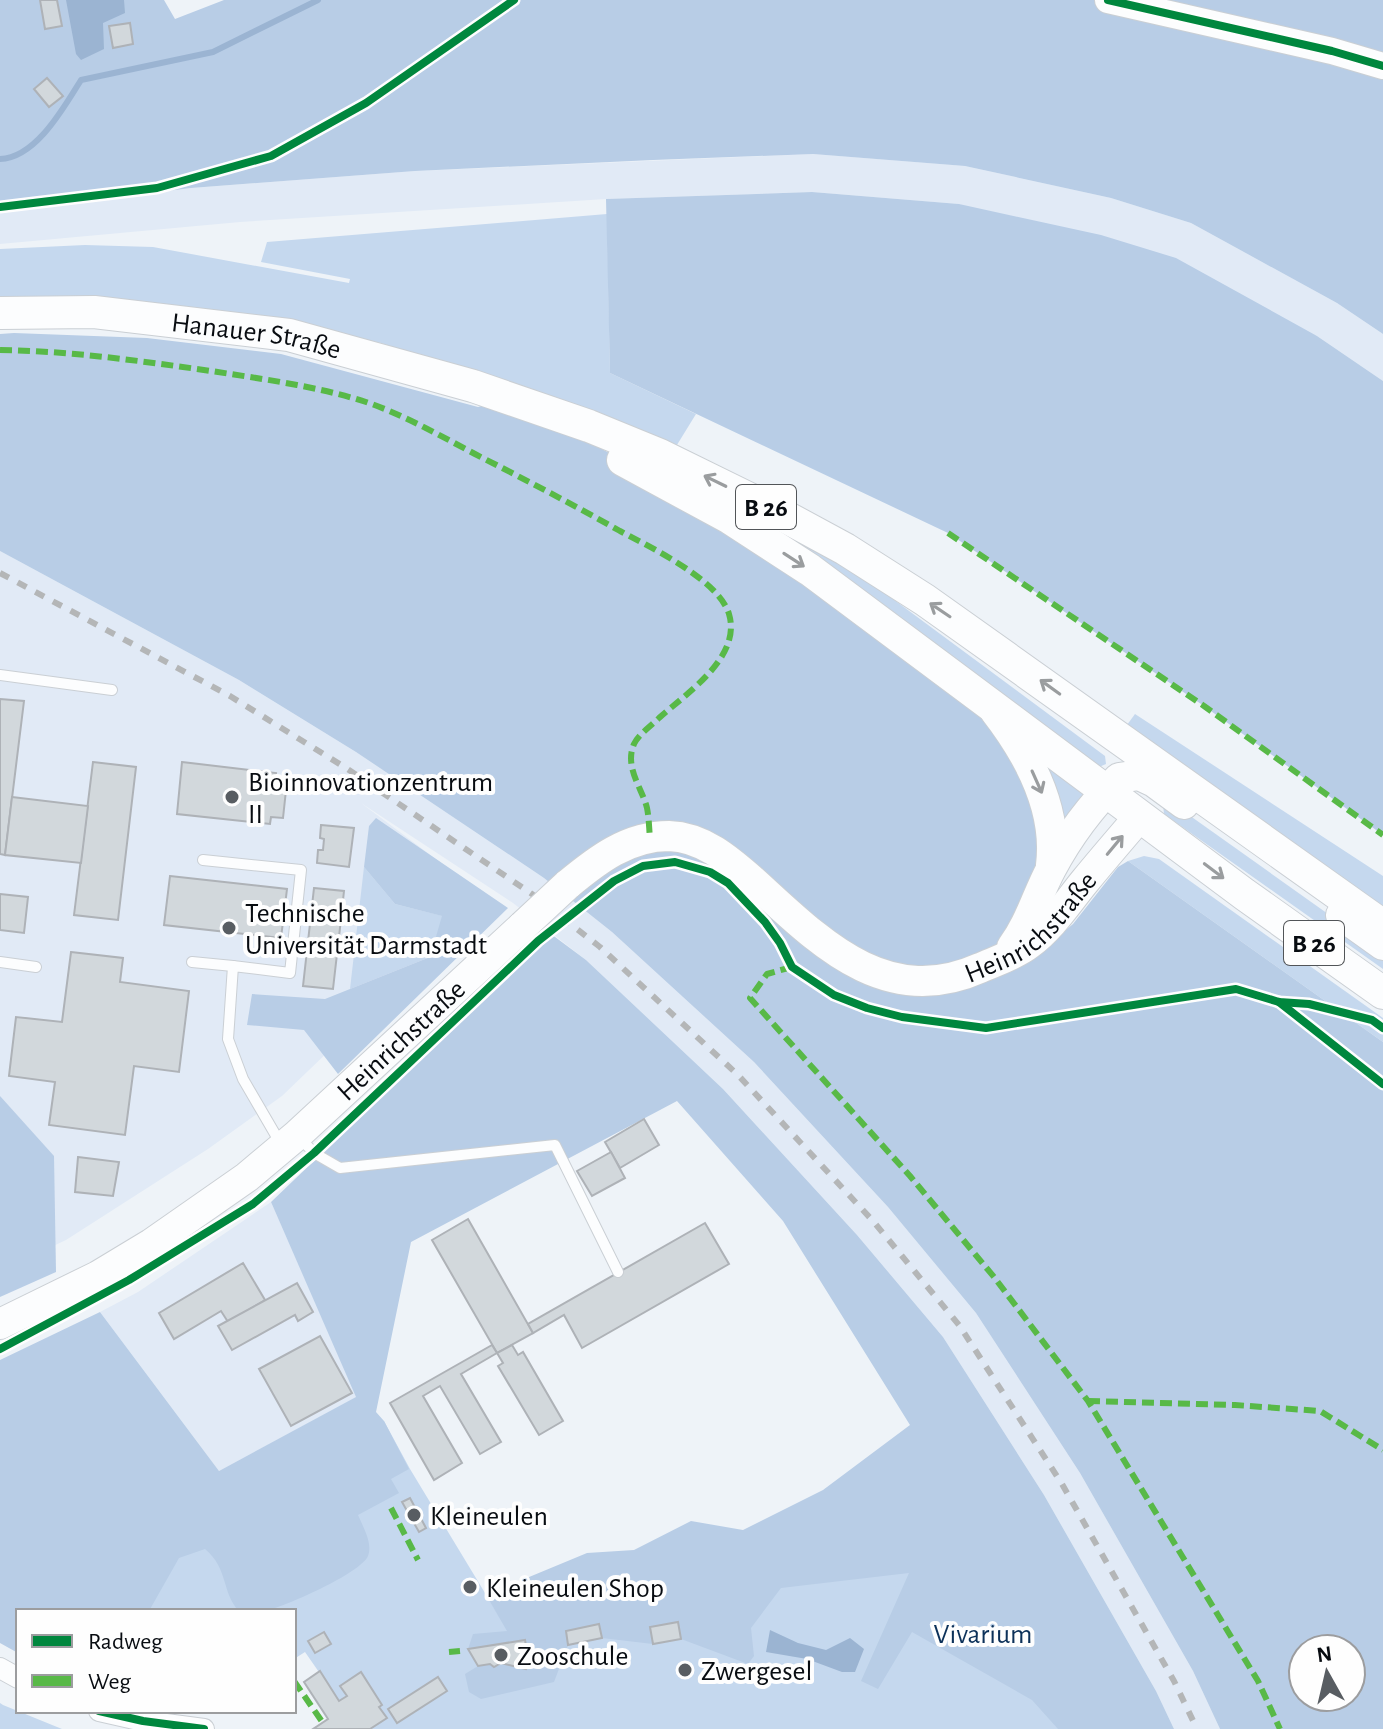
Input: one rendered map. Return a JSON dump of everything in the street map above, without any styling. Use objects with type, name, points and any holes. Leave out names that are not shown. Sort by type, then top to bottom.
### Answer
[{"type":"main road","name":"Hanauer Straße","points":[[0,313],[94,312],[289,335],[507,398]]},
{"type":"main road","name":"B 26","points":[[507,398],[730,518],[810,570],[1383,993]]},
{"type":"main road","name":"B 26","points":[[507,398],[660,455],[845,549],[1005,654],[1156,774],[1383,926]]},
{"type":"main road","points":[[979,695],[998,714],[1042,791],[1052,828],[1050,871]]},
{"type":"main road","points":[[1140,816],[1156,774]]},
{"type":"main road","points":[[995,962],[1018,939],[1050,871],[1082,820],[1119,778],[1156,774],[1383,945]]},
{"type":"main road","name":"Heinrichstraße","points":[[0,1324],[98,1276],[151,1244],[247,1177],[567,885],[603,857],[631,843],[669,836],[704,845],[727,859],[831,950],[867,969],[930,981],[950,979],[1027,946],[1042,933],[1140,816]]},
{"type":"street","points":[[1108,0],[1332,51],[1383,66]]},
{"type":"street","points":[[108,1713],[204,1729]]},
{"type":"lane","points":[[0,675],[112,690]]},
{"type":"lane","points":[[192,962],[290,973],[301,870],[203,860]]},
{"type":"lane","points":[[0,962],[36,967]]},
{"type":"lane","points":[[233,966],[228,1039],[243,1079],[290,1141],[340,1168],[555,1145],[618,1272]]},
{"type":"shaded area","points":[[66,0],[124,0],[125,13],[103,23],[104,49],[81,60],[76,54]]},
{"type":"shaded area","points":[[813,154],[965,166],[1111,198],[1191,223],[1337,303],[1383,334],[1383,381],[1317,336],[959,204],[812,192],[606,199],[240,222],[0,244],[0,212],[191,188],[415,171]]},
{"type":"shaded area","name":"Technische Universität Darmstadt","points":[[0,551],[239,680],[356,752],[544,878],[612,932],[754,1062],[888,1207],[976,1313],[1080,1473],[1193,1671],[1220,1729],[1174,1729],[1156,1691],[1044,1495],[943,1337],[857,1235],[723,1089],[586,960],[513,903],[361,803],[488,898],[282,1096],[208,1149],[66,1240],[0,1271]]},
{"type":"shaded area","points":[[271,1202],[357,1397],[219,1471],[100,1312],[138,1292]]},
{"type":"shaded area","points":[[770,1630],[798,1643],[826,1650],[850,1638],[864,1649],[855,1672],[842,1672],[807,1659],[766,1652]]},
{"type":"green space","points":[[0,0],[164,0],[175,19],[224,0],[1383,0],[1383,334],[1337,303],[1191,223],[1111,198],[965,166],[813,154],[415,171],[191,188],[0,212]]},
{"type":"green space","points":[[812,192],[959,204],[1101,235],[1176,258],[1317,336],[1383,381],[1383,835],[1204,706],[948,533],[610,373],[606,199]]},
{"type":"green space","points":[[607,214],[610,373],[696,414],[672,453],[506,386],[381,343],[273,320],[0,299],[0,249],[85,245],[153,247],[349,283],[350,279],[261,262],[267,242]]},
{"type":"green space","points":[[0,334],[147,338],[281,354],[478,407],[507,398],[730,518],[996,729],[1039,814],[1039,953],[1073,924],[1118,867],[1128,861],[1383,1042],[1383,1729],[1220,1729],[1193,1671],[1080,1473],[976,1313],[888,1207],[754,1062],[612,932],[544,878],[356,752],[239,680],[0,551]]},
{"type":"green space","points":[[709,486],[874,585],[1105,756],[1106,764],[1099,767]]},
{"type":"green space","points":[[1135,714],[1383,876],[1383,916],[1124,729]]},
{"type":"green space","points":[[1035,751],[1091,793],[1064,826]]},
{"type":"green space","points":[[1172,803],[1383,953],[1383,969],[1164,814],[1163,805]]},
{"type":"green space","points":[[376,818],[508,908],[338,1074],[304,1030],[247,1025],[252,994],[325,999],[430,957],[442,916],[395,904],[364,867],[369,826]]},
{"type":"green space","points":[[1144,856],[1159,859],[1383,1018],[1383,1042],[1128,861]]},
{"type":"green space","points":[[364,867],[395,904],[443,916],[430,957],[350,989]]},
{"type":"green space","points":[[551,934],[586,960],[723,1089],[857,1235],[943,1337],[1044,1495],[1156,1691],[1174,1729],[1058,1729],[1032,1700],[912,1632],[878,1689],[861,1681],[909,1573],[781,1588],[751,1628],[754,1656],[748,1664],[681,1639],[677,1622],[650,1627],[653,1644],[602,1638],[599,1624],[566,1631],[568,1645],[554,1682],[481,1699],[469,1692],[465,1674],[478,1666],[517,1665],[533,1659],[524,1640],[468,1649],[473,1634],[507,1631],[486,1595],[587,1553],[634,1550],[691,1521],[743,1530],[823,1490],[910,1425],[783,1221],[677,1101],[411,1242],[376,1412],[384,1421],[409,1469],[391,1479],[399,1493],[358,1515],[369,1546],[368,1556],[362,1563],[337,1580],[287,1604],[271,1609],[237,1609],[229,1596],[218,1564],[205,1549],[179,1558],[150,1609],[16,1609],[16,1652],[0,1643],[0,1360],[100,1312],[219,1471],[356,1397],[271,1202]]},
{"type":"green space","points":[[0,1096],[54,1156],[56,1272],[0,1297]]},
{"type":"green space","name":"Vivarium","points":[[384,1421],[508,1631],[1029,1526],[1141,1729],[370,1729],[386,1718],[379,1707],[382,1705],[361,1673],[341,1685],[347,1696],[339,1701],[305,1652],[296,1658],[296,1609],[80,1609]]},
{"type":"green space","points":[[0,1703],[16,1713],[62,1729],[0,1729]]},
{"type":"building","points":[[40,0],[57,0],[62,26],[45,29]]},
{"type":"building","points":[[130,23],[133,44],[113,48],[109,26]]},
{"type":"building","points":[[47,78],[63,96],[49,107],[34,89]]},
{"type":"building","points":[[0,699],[24,701],[5,855],[0,854]]},
{"type":"building","points":[[93,762],[136,767],[118,920],[74,915]]},
{"type":"building","name":"Bioinnovationzentrum II","points":[[182,762],[276,773],[275,780],[287,781],[283,818],[271,817],[270,824],[177,814]]},
{"type":"building","points":[[12,797],[88,806],[81,863],[5,855]]},
{"type":"building","points":[[321,825],[354,828],[349,867],[317,863],[318,850],[323,850]]},
{"type":"building","points":[[170,876],[287,889],[281,938],[164,925]]},
{"type":"building","points":[[314,888],[344,891],[339,937],[343,937],[341,955],[337,954],[333,989],[303,986]]},
{"type":"building","points":[[0,894],[28,897],[24,933],[0,930]]},
{"type":"building","points":[[71,952],[123,958],[120,982],[189,991],[179,1072],[134,1066],[125,1135],[49,1125],[55,1082],[9,1076],[16,1017],[62,1022]]},
{"type":"building","points":[[644,1119],[659,1145],[620,1168],[605,1142]]},
{"type":"building","points":[[611,1152],[625,1178],[592,1196],[577,1171]]},
{"type":"building","points":[[78,1157],[119,1162],[113,1196],[75,1192]]},
{"type":"building","points":[[468,1219],[533,1333],[497,1353],[432,1240]]},
{"type":"building","points":[[705,1223],[729,1264],[582,1348],[564,1315],[533,1333],[528,1324]]},
{"type":"building","points":[[243,1263],[265,1300],[228,1322],[221,1311],[174,1339],[159,1313]]},
{"type":"building","points":[[297,1283],[313,1312],[298,1321],[295,1315],[232,1350],[218,1326]]},
{"type":"building","points":[[320,1336],[352,1393],[291,1426],[259,1369]]},
{"type":"building","points":[[492,1345],[497,1353],[461,1374],[501,1442],[480,1454],[440,1386],[423,1396],[462,1463],[434,1480],[390,1403]]},
{"type":"building","points":[[512,1345],[518,1355],[523,1352],[563,1421],[539,1435],[498,1366],[503,1363],[497,1353]]},
{"type":"building","points":[[410,1498],[426,1528],[419,1532],[402,1502]]},
{"type":"building","points":[[678,1622],[681,1639],[653,1644],[650,1627]]},
{"type":"building","points":[[599,1624],[602,1638],[568,1645],[566,1631]]},
{"type":"building","points":[[324,1632],[331,1644],[315,1653],[308,1641]]},
{"type":"building","name":"Zooschule","points":[[525,1640],[527,1651],[534,1658],[526,1669],[501,1663],[494,1667],[490,1664],[478,1666],[468,1649]]},
{"type":"building","points":[[320,1671],[339,1701],[347,1696],[340,1686],[361,1672],[387,1718],[370,1729],[313,1729],[328,1719],[304,1682]]},
{"type":"building","points":[[438,1677],[447,1691],[397,1723],[388,1709]]},
{"type":"waterway","points":[[0,159],[13,156],[37,141],[81,80],[213,52],[318,0]]},
{"type":"railway","points":[[0,573],[230,696],[346,768],[532,894],[600,947],[738,1075],[873,1221],[959,1325],[1062,1484],[1174,1681],[1197,1729]]},
{"type":"marked path","points":[[0,350],[80,354],[185,367],[289,384],[366,402],[421,426],[548,492],[665,555],[698,577],[723,601],[731,630],[720,659],[709,673],[645,730],[634,744],[632,769],[647,808],[650,838]]},
{"type":"marked path","points":[[948,533],[1204,706],[1383,835]]},
{"type":"marked path","points":[[792,967],[767,974],[750,998],[910,1176],[994,1277],[1088,1401],[1258,1681],[1280,1729]]},
{"type":"marked path","points":[[1088,1401],[1320,1411],[1383,1450]]},
{"type":"marked path","points":[[391,1508],[418,1560]]},
{"type":"marked path","points":[[449,1652],[460,1651]]},
{"type":"marked path","points":[[296,1684],[323,1723]]},
{"type":"cycle path","points":[[0,207],[157,188],[271,156],[366,103],[514,0]]},
{"type":"cycle path","points":[[1108,0],[1332,51],[1383,66]]},
{"type":"cycle path","points":[[0,1349],[129,1280],[253,1204],[314,1153],[538,941],[614,881],[643,866],[675,862],[710,872],[728,883],[765,922],[792,967],[834,995],[902,1017],[986,1028],[1236,989],[1279,1002],[1309,1004],[1372,1020],[1383,1028]]},
{"type":"cycle path","points":[[1279,1002],[1383,1084]]},
{"type":"cycle path","points":[[108,1713],[204,1729]]},
{"type":"place","name":"Bioinnovationzentrum II","points":[[232,797]]},
{"type":"place","name":"Technische Universität Darmstadt","points":[[229,928]]},
{"type":"place","name":"Kleineulen","points":[[414,1515]]},
{"type":"place","name":"Kleineulen Shop","points":[[470,1587]]},
{"type":"place","name":"Zooschule","points":[[501,1655]]},
{"type":"place","name":"Zwergesel","points":[[685,1670]]}]
